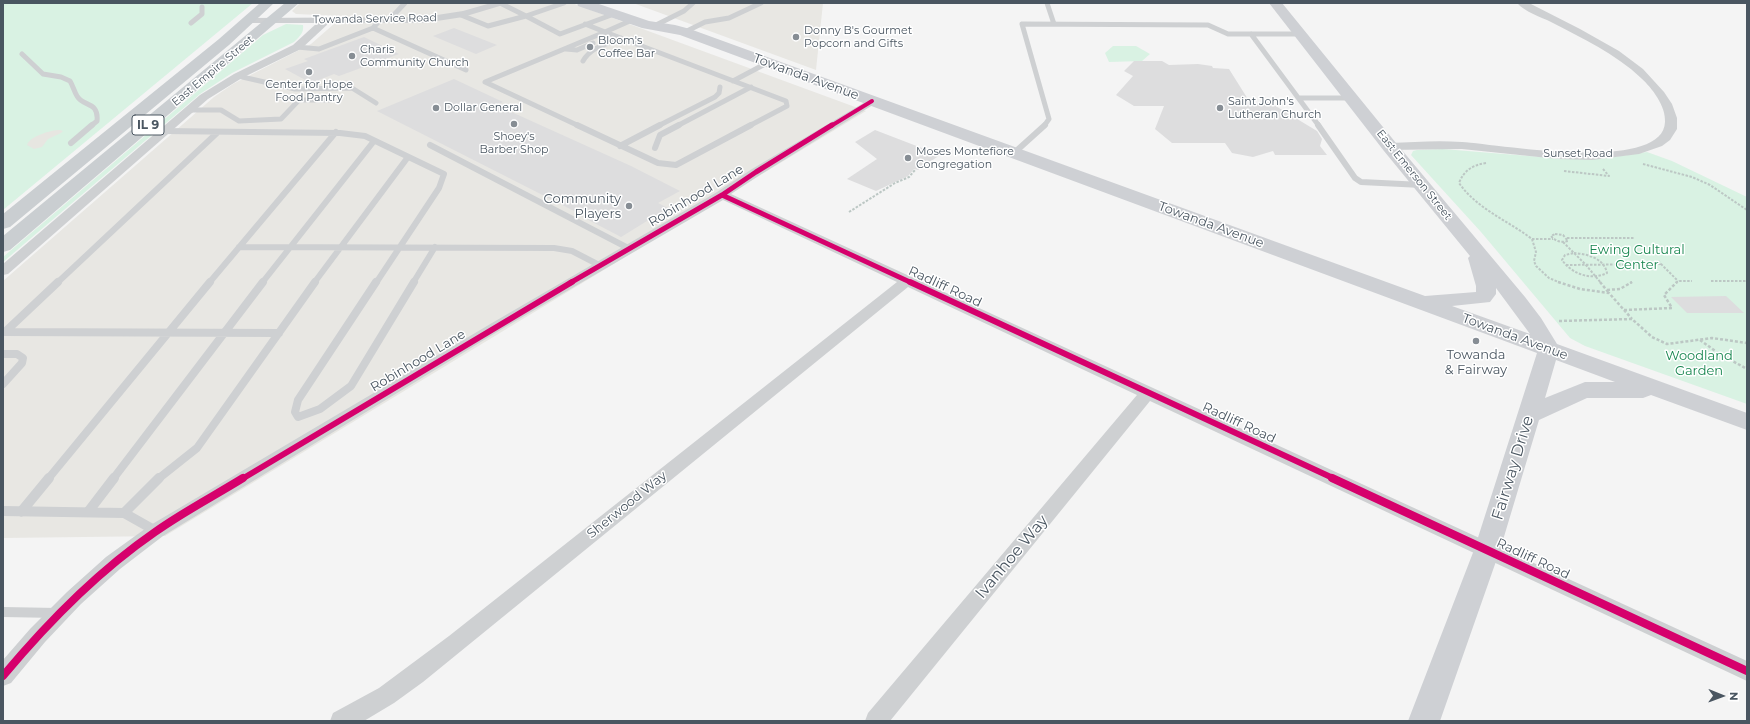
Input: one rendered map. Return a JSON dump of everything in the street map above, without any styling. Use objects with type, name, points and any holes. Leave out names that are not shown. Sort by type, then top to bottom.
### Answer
[{"type":"main road","name":"East Empire Street","points":[[3,223],[268,3]]},
{"type":"main road","name":"East Empire Street","points":[[3,246],[293,3]]},
{"type":"main road","name":"Towanda Avenue","points":[[583,3],[664,18],[670,27]]},
{"type":"main road","name":"East Emerson Street","points":[[1275,3],[1390,147],[1518,302],[1549,349]]},
{"type":"main road","name":"Towanda Avenue","points":[[616,9],[632,20],[670,27],[1747,422]]},
{"type":"main road","points":[[1421,302],[1483,298],[1486,294],[1486,286],[1476,251]]},
{"type":"main road","name":"Fairway Drive","points":[[1424,721],[1487,550],[1549,349]]},
{"type":"main road","points":[[1529,415],[1585,390],[1660,390]]},
{"type":"street","name":"Towanda Service Road","points":[[249,20],[326,20],[381,23],[424,20],[461,14],[500,3]]},
{"type":"street","name":"Sunset Road","points":[[1390,147],[1464,145],[1535,154],[1594,156],[1638,151],[1656,144],[1668,135],[1673,125],[1671,113],[1662,96],[1643,74],[1610,50],[1522,3]]},
{"type":"street","points":[[3,271],[204,97],[238,76],[297,47],[326,20]]},
{"type":"street","name":"Robinhood Lane","points":[[3,676],[57,613],[113,562],[156,531],[490,330],[722,195],[756,172],[872,101]]},
{"type":"street","name":"Radliff Road","points":[[722,195],[1747,671]]},
{"type":"street","name":"Sherwood Way","points":[[341,721],[385,695],[434,660],[907,281]]},
{"type":"street","name":"Ivanhoe Way","points":[[876,721],[1148,393]]},
{"type":"lane","points":[[297,47],[319,49],[381,23],[405,3]]},
{"type":"lane","points":[[500,3],[560,34],[616,9]]},
{"type":"lane","points":[[461,14],[488,26],[526,16],[564,3]]},
{"type":"lane","points":[[670,27],[693,3]]},
{"type":"lane","points":[[670,27],[729,18],[761,3]]},
{"type":"lane","points":[[1047,3],[1054,24]]},
{"type":"lane","points":[[191,23],[202,14],[202,7]]},
{"type":"lane","points":[[585,24],[604,32],[733,81],[786,100],[787,106],[676,165],[658,163],[485,82],[604,32],[632,20]]},
{"type":"lane","points":[[381,23],[466,70]]},
{"type":"lane","points":[[1014,153],[1046,124],[1049,119],[1022,24],[1208,25],[1228,34],[1300,34]]},
{"type":"lane","points":[[563,49],[576,50],[612,34]]},
{"type":"lane","points":[[1251,34],[1300,98],[1354,178],[1361,182],[1422,186]]},
{"type":"lane","points":[[583,61],[586,54],[621,38]]},
{"type":"lane","points":[[22,54],[43,74],[65,78],[70,81],[77,97],[90,103],[94,108],[97,115],[96,121],[71,143]]},
{"type":"lane","points":[[733,81],[767,63]]},
{"type":"lane","points":[[238,76],[295,89],[352,88],[376,103]]},
{"type":"lane","points":[[620,146],[715,97],[719,93],[720,87]]},
{"type":"lane","points":[[655,148],[660,135],[751,87]]},
{"type":"lane","points":[[1300,98],[1351,98]]},
{"type":"lane","points":[[189,110],[222,110],[239,121],[281,120],[299,100],[330,100]]},
{"type":"lane","points":[[163,131],[336,132],[366,136],[444,174],[439,188],[298,400],[295,412],[298,417],[307,415],[332,403],[351,386],[435,247]]},
{"type":"lane","points":[[4,332],[218,132]]},
{"type":"lane","points":[[21,512],[238,247],[336,132]]},
{"type":"lane","points":[[88,512],[290,247],[374,141]]},
{"type":"lane","points":[[430,145],[630,249]]},
{"type":"lane","points":[[124,513],[162,475],[197,448],[340,247],[408,157]]},
{"type":"lane","points":[[238,247],[554,248],[572,251],[601,266]]},
{"type":"lane","points":[[4,332],[279,333]]},
{"type":"lane","points":[[3,354],[17,354],[23,358],[22,364],[3,384]]},
{"type":"lane","points":[[3,511],[124,513],[156,531]]},
{"type":"lane","points":[[3,612],[57,613]]},
{"type":"path","points":[[1488,163],[1477,165],[1466,170],[1459,183],[1462,189],[1485,208],[1532,239],[1553,239],[1563,242],[1586,265],[1632,319],[1652,337],[1667,344],[1699,339],[1724,338],[1747,343]]},
{"type":"path","points":[[1636,164],[1664,169],[1692,177],[1710,185],[1747,210]]},
{"type":"path","points":[[1562,171],[1609,176],[1603,168],[1608,165]]},
{"type":"path","points":[[849,212],[895,183],[909,177],[914,170]]},
{"type":"path","points":[[1553,239],[1551,236],[1555,234],[1563,235],[1567,238],[1634,238]]},
{"type":"path","points":[[1563,242],[1568,241],[1567,238]]},
{"type":"path","points":[[1532,239],[1536,253],[1534,260],[1536,267],[1546,275],[1568,286],[1587,292],[1609,293]]},
{"type":"path","points":[[1574,253],[1591,256],[1604,264],[1607,270],[1606,273],[1596,277],[1577,273],[1562,260],[1563,257],[1574,253]]},
{"type":"path","points":[[1658,261],[1678,281]]},
{"type":"path","points":[[1566,265],[1662,264]]},
{"type":"path","points":[[1624,310],[1672,308],[1664,295],[1678,281],[1692,281]]},
{"type":"path","points":[[1711,281],[1747,281]]},
{"type":"path","points":[[1607,290],[1620,289],[1632,282]]},
{"type":"path","points":[[1559,321],[1632,319]]},
{"type":"path","points":[[1699,339],[1718,353],[1747,369]]},
{"type":"shaded area","points":[[300,3],[572,3],[866,111],[165,536],[3,538],[3,281],[214,97],[233,84],[311,44],[343,16],[296,14],[292,11]]},
{"type":"shaded area","points":[[633,3],[823,3],[816,70]]},
{"type":"green space","points":[[3,3],[253,3],[3,210]]},
{"type":"green space","points":[[286,24],[303,25],[300,36],[294,42],[232,73],[200,94],[3,262],[3,257],[263,35]]},
{"type":"green space","points":[[1113,46],[1136,46],[1150,54],[1142,61],[1109,62],[1105,53]]},
{"type":"green space","name":"Ewing Cultural Center","points":[[1443,149],[1553,158],[1607,158],[1647,152],[1672,161],[1747,197],[1747,404],[1585,346],[1570,338],[1481,232],[1411,155],[1413,151],[1417,150]]},
{"type":"sand","points":[[63,131],[48,139],[42,147],[34,149],[27,145],[36,136],[46,132]]},
{"type":"building","points":[[454,28],[497,45],[476,54],[433,36]]},
{"type":"building","name":"Charis Community Church","points":[[364,37],[399,54],[339,76],[334,74],[311,83],[285,69],[308,61],[304,59]]},
{"type":"building","name":"Saint John's Lutheran Church","points":[[1134,61],[1162,61],[1169,65],[1198,64],[1212,66],[1213,68],[1229,69],[1251,104],[1269,102],[1317,131],[1322,139],[1320,146],[1327,155],[1275,155],[1273,151],[1253,157],[1232,153],[1225,143],[1172,143],[1155,129],[1164,106],[1134,106],[1116,95],[1133,76],[1124,71]]},
{"type":"building","points":[[454,79],[503,102],[496,105],[631,166],[680,191],[658,203],[668,208],[621,237],[579,215],[580,214],[377,111]]},
{"type":"building","name":"Moses Montefiore Congregation","points":[[875,130],[940,155],[918,170],[914,169],[908,176],[876,191],[847,179],[877,159],[855,142]]},
{"type":"building","points":[[1726,296],[1744,313],[1687,313],[1671,297]]},
{"type":"cycle path","points":[[3,676],[55,616],[113,563],[156,531],[497,326],[722,195],[756,172],[872,101]]},
{"type":"cycle path","points":[[722,195],[1747,671]]},
{"type":"place","name":"Donny B's Gourmet Popcorn and Gifts","points":[[796,37]]},
{"type":"place","name":"Bloom's Coffee Bar","points":[[590,47]]},
{"type":"place","name":"Charis Community Church","points":[[352,56]]},
{"type":"place","name":"Center for Hope Food Pantry","points":[[309,72]]},
{"type":"place","name":"Dollar General","points":[[436,108]]},
{"type":"place","name":"Saint John's Lutheran Church","points":[[1220,108]]},
{"type":"place","name":"Shoey's Barber Shop","points":[[514,124]]},
{"type":"place","name":"Moses Montefiore Congregation","points":[[908,158]]},
{"type":"place","name":"Community Players","points":[[629,206]]},
{"type":"place","name":"Towanda & Fairway","points":[[1476,341]]},
{"type":"park label","name":"Woodland Garden","points":[[1699,364]]}]
